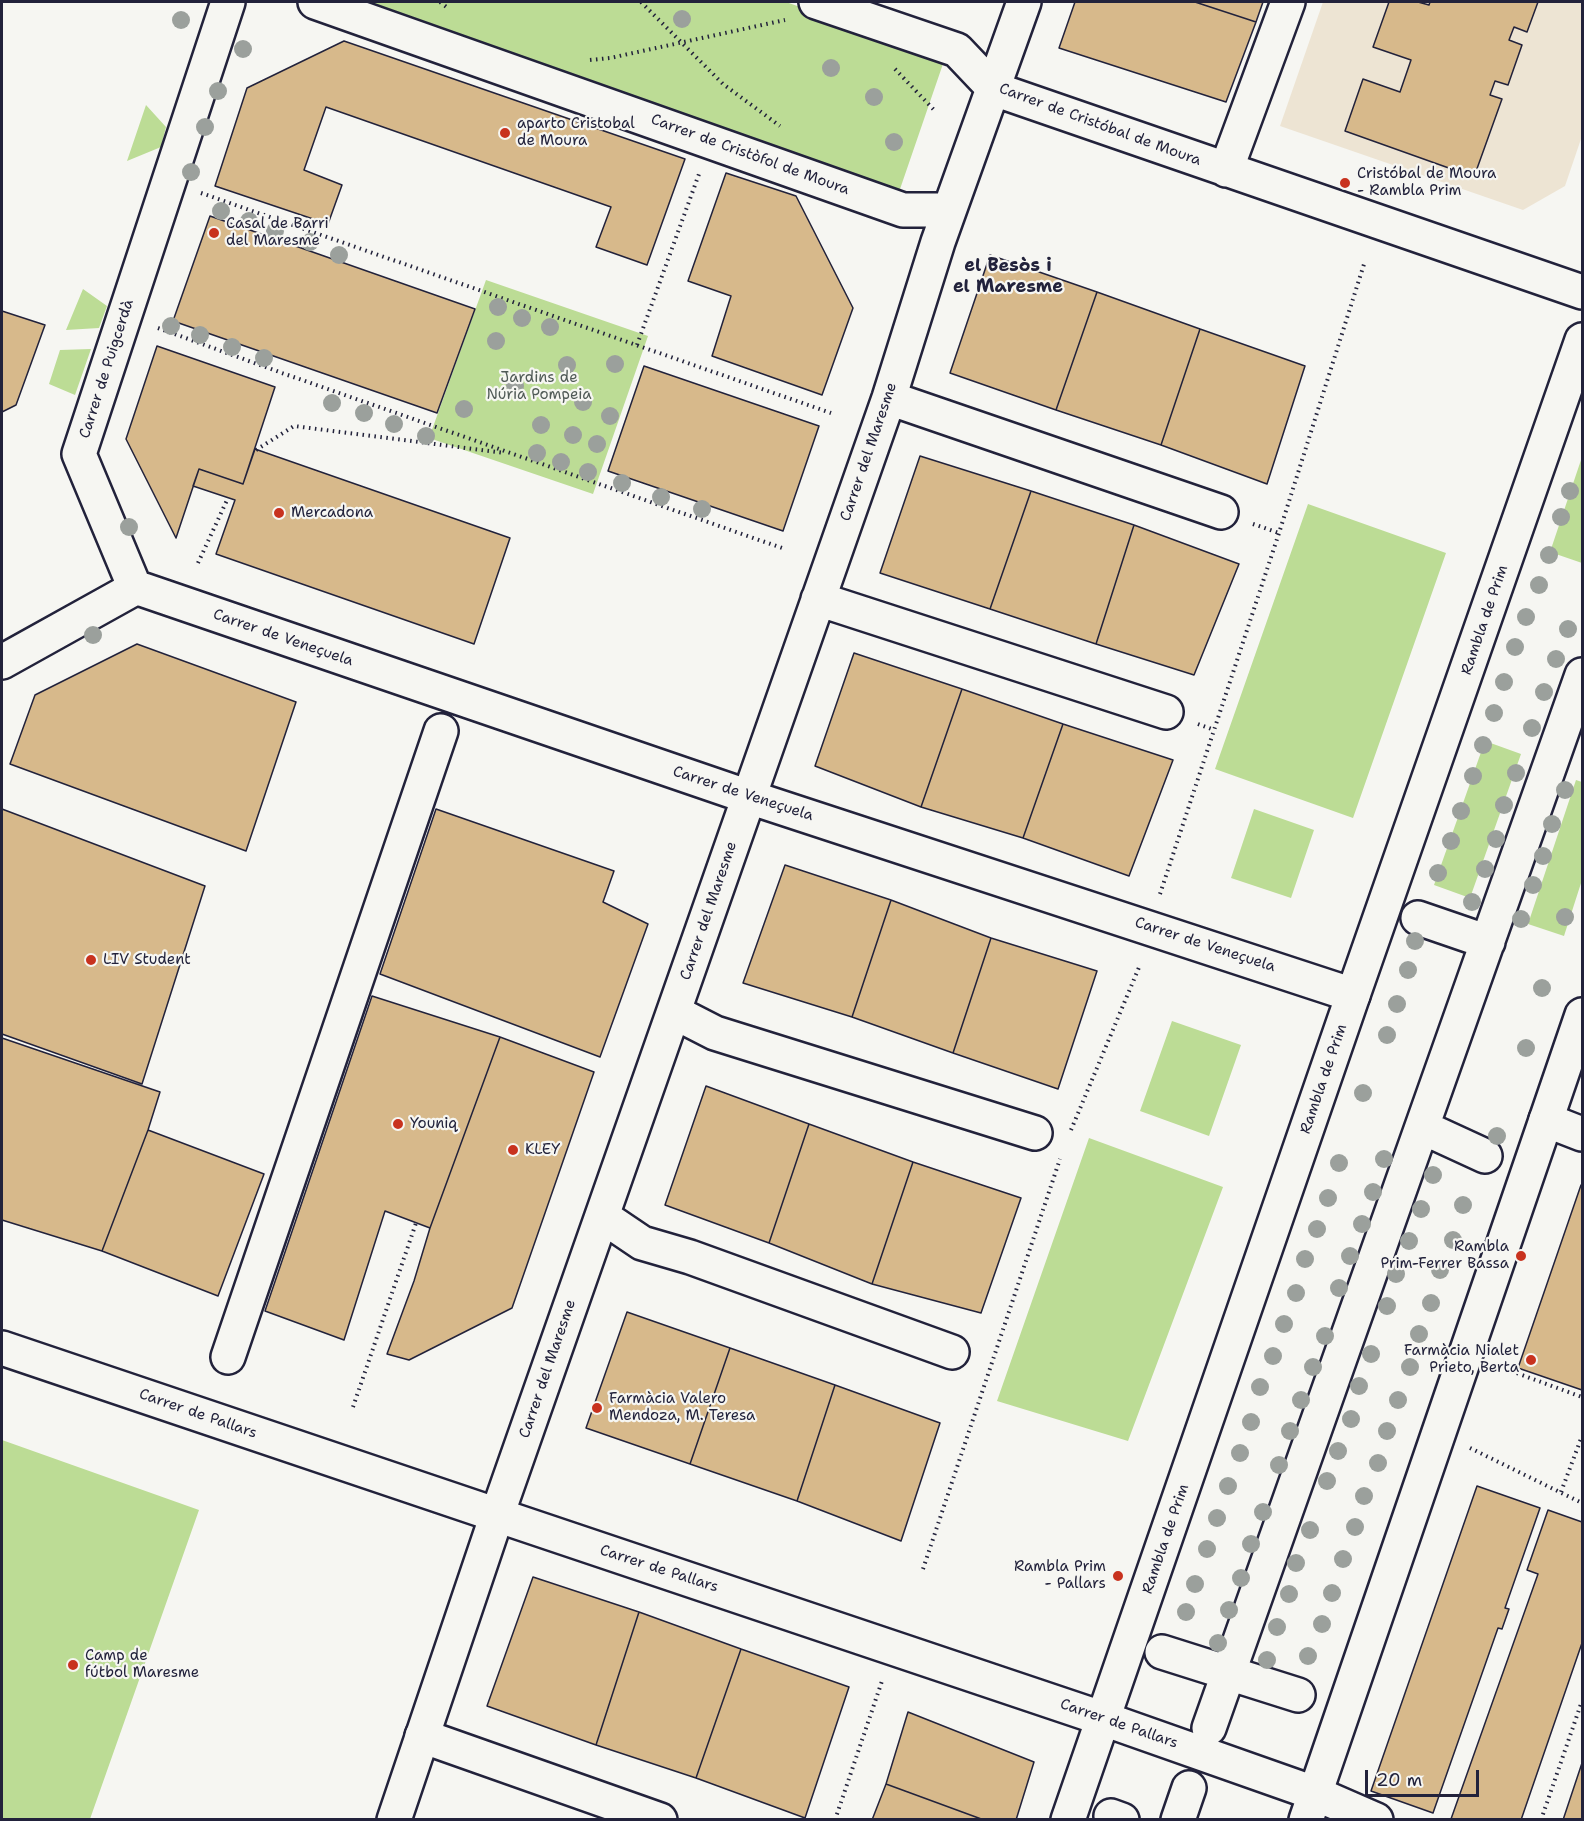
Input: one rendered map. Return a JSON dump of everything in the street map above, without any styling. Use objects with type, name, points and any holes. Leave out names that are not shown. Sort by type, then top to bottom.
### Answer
[{"type":"street","name":"Carrer de Puigcerdà","points":[[135,588],[79,454],[228,2]]},
{"type":"street","name":"Carrer de Cristòfol de Moura","points":[[315,2],[903,210],[949,210]]},
{"type":"street","name":"Carrer de Cristóbal de Moura","points":[[816,2],[957,50],[994,89],[1582,292]]},
{"type":"street","name":"Carrer del Maresme","points":[[394,1820],[496,1515],[889,398],[949,210],[1024,2]]},
{"type":"street","points":[[1226,170],[1288,2]]},
{"type":"street","name":"Rambla de Prim","points":[[1068,1820],[1582,340]]},
{"type":"street","points":[[889,398],[1221,512]]},
{"type":"street","points":[[2,662],[135,588]]},
{"type":"street","name":"Carrer de Veneçuela","points":[[135,588],[749,797],[1353,995]]},
{"type":"street","points":[[818,599],[1166,712]]},
{"type":"street","points":[[1209,1728],[1582,675]]},
{"type":"street","points":[[228,1357],[441,731]]},
{"type":"street","points":[[1418,918],[1488,942]]},
{"type":"street","points":[[674,1012],[715,1033],[1035,1133]]},
{"type":"street","points":[[1310,1806],[1582,1015]]},
{"type":"street","points":[[1546,1120],[1582,1134]]},
{"type":"street","points":[[1422,1127],[1485,1156]]},
{"type":"street","points":[[602,1216],[642,1243],[690,1257],[952,1352]]},
{"type":"street","name":"Carrer de Pallars","points":[[2,1348],[1104,1719],[1310,1806],[1376,1820]]},
{"type":"street","points":[[1162,1652],[1298,1695]]},
{"type":"street","points":[[422,1736],[660,1820]]},
{"type":"street","points":[[1178,1820],[1188,1788]]},
{"type":"path","points":[[440,2],[454,14]]},
{"type":"path","points":[[641,2],[723,84],[784,129]]},
{"type":"path","points":[[587,60],[610,58],[788,20]]},
{"type":"path","points":[[895,69],[936,112]]},
{"type":"path","points":[[637,345],[711,141]]},
{"type":"path","points":[[201,193],[831,413]]},
{"type":"path","points":[[1159,897],[1276,542],[1365,261]]},
{"type":"path","points":[[124,315],[282,373],[782,548]]},
{"type":"path","points":[[256,450],[294,426],[514,454]]},
{"type":"path","points":[[198,562],[228,498]]},
{"type":"path","points":[[1068,1137],[1140,965]]},
{"type":"path","points":[[923,1569],[1060,1158]]},
{"type":"path","points":[[353,1407],[416,1223]]},
{"type":"path","points":[[1499,1367],[1582,1397]]},
{"type":"path","points":[[1561,1492],[1582,1436]]},
{"type":"path","points":[[1467,1447],[1582,1503]]},
{"type":"path","points":[[835,1820],[883,1680]]},
{"type":"path","points":[[1541,1820],[1582,1701]]},
{"type":"shaded area","points":[[1323,2],[1582,2],[1582,136],[1565,186],[1523,210],[1280,126]]},
{"type":"green space","points":[[342,2],[786,2],[945,58],[899,192]]},
{"type":"green space","points":[[146,105],[166,127],[161,147],[127,161]]},
{"type":"green space","name":"Jardins de Núria Pompeia","points":[[486,280],[648,336],[593,494],[429,438]]},
{"type":"green space","points":[[83,289],[107,306],[99,328],[66,330]]},
{"type":"green space","points":[[91,349],[75,395],[49,384],[60,350]]},
{"type":"green space","points":[[1582,457],[1582,563],[1550,552]]},
{"type":"green space","points":[[1308,504],[1446,553],[1353,818],[1215,769]]},
{"type":"green space","points":[[1485,741],[1521,754],[1470,898],[1434,885]]},
{"type":"green space","points":[[1576,780],[1582,782],[1582,880],[1564,936],[1528,924]]},
{"type":"green space","points":[[1254,809],[1314,830],[1291,898],[1231,878]]},
{"type":"green space","points":[[1172,1021],[1241,1045],[1209,1136],[1140,1111]]},
{"type":"green space","points":[[1089,1138],[1223,1187],[1128,1441],[997,1401]]},
{"type":"green space","name":"Camp de fútbol Maresme","points":[[2,1440],[199,1510],[90,1819],[2,1819]]},
{"type":"building","points":[[1075,2],[1195,2],[1256,22],[1226,102],[1059,48]]},
{"type":"building","points":[[1195,2],[1263,2],[1256,22]]},
{"type":"building","points":[[1389,2],[1418,2],[1429,5],[1430,2],[1538,2],[1527,32],[1514,27],[1509,40],[1522,45],[1508,85],[1495,81],[1490,95],[1502,99],[1474,177],[1345,131],[1363,79],[1400,92],[1411,60],[1373,47]]},
{"type":"building","name":"aparto Cristobal de Moura","points":[[344,41],[685,159],[647,265],[596,247],[611,207],[326,107],[304,170],[342,185],[328,224],[215,186],[247,88]]},
{"type":"building","points":[[726,173],[796,196],[853,308],[822,395],[712,356],[731,296],[688,281]]},
{"type":"building","points":[[210,216],[475,309],[437,413],[173,321]]},
{"type":"building","points":[[990,255],[1097,292],[1056,410],[950,373]]},
{"type":"building","points":[[1097,292],[1200,329],[1161,445],[1056,410]]},
{"type":"building","points":[[2,311],[45,325],[16,405],[2,412]]},
{"type":"building","points":[[1200,329],[1305,366],[1267,484],[1161,445]]},
{"type":"building","points":[[157,346],[275,387],[243,484],[199,469],[176,538],[126,439]]},
{"type":"building","points":[[644,366],[819,426],[783,531],[608,471]]},
{"type":"building","points":[[255,449],[510,538],[474,644],[216,554],[235,500],[193,486],[199,469],[243,484]]},
{"type":"building","points":[[920,456],[1031,491],[990,609],[880,573]]},
{"type":"building","points":[[1031,491],[1134,525],[1096,644],[990,609]]},
{"type":"building","points":[[1134,525],[1239,564],[1194,675],[1096,644]]},
{"type":"building","points":[[137,644],[296,702],[246,851],[10,764],[35,695]]},
{"type":"building","points":[[854,653],[962,689],[921,807],[815,766]]},
{"type":"building","points":[[962,689],[1063,724],[1023,838],[921,807]]},
{"type":"building","points":[[1063,724],[1173,760],[1129,876],[1023,838]]},
{"type":"building","name":"LIV Student","points":[[2,809],[205,886],[142,1084],[2,1034]]},
{"type":"building","points":[[436,809],[614,871],[603,902],[648,924],[600,1057],[380,974]]},
{"type":"building","points":[[785,865],[891,900],[852,1017],[743,983]]},
{"type":"building","points":[[891,900],[991,938],[953,1053],[852,1017]]},
{"type":"building","points":[[991,938],[1097,971],[1058,1089],[953,1053]]},
{"type":"building","name":"Youniq","points":[[372,996],[500,1037],[430,1228],[385,1211],[344,1340],[265,1311]]},
{"type":"building","name":"KLEY","points":[[500,1037],[594,1072],[512,1308],[409,1360],[387,1354],[414,1281],[430,1228]]},
{"type":"building","points":[[2,1038],[160,1092],[102,1251],[2,1220]]},
{"type":"building","points":[[706,1086],[809,1124],[769,1243],[665,1205]]},
{"type":"building","points":[[809,1124],[913,1162],[872,1284],[769,1243]]},
{"type":"building","points":[[148,1130],[264,1174],[218,1296],[102,1251]]},
{"type":"building","points":[[913,1162],[1021,1198],[981,1313],[872,1284]]},
{"type":"building","points":[[1582,1186],[1582,1390],[1518,1368]]},
{"type":"building","points":[[627,1312],[730,1348],[690,1464],[586,1428]]},
{"type":"building","points":[[730,1348],[835,1385],[797,1501],[690,1464]]},
{"type":"building","points":[[835,1385],[940,1423],[901,1541],[797,1501]]},
{"type":"building","points":[[1477,1486],[1540,1508],[1505,1608],[1509,1609],[1502,1629],[1498,1628],[1433,1813],[1371,1791]]},
{"type":"building","points":[[1548,1510],[1582,1522],[1582,1643],[1521,1820],[1453,1820],[1451,1819],[1538,1574],[1527,1570]]},
{"type":"building","points":[[533,1577],[639,1612],[596,1745],[487,1706]]},
{"type":"building","points":[[639,1612],[741,1649],[696,1778],[596,1745]]},
{"type":"building","points":[[741,1649],[849,1687],[805,1818],[696,1778]]},
{"type":"building","points":[[908,1712],[1034,1762],[1016,1820],[984,1820],[886,1784]]},
{"type":"building","points":[[1582,1763],[1582,1820],[1563,1820]]},
{"type":"building","points":[[886,1784],[984,1820],[872,1820]]},
{"type":"place","name":"aparto Cristobal de Moura","points":[[505,133]]},
{"type":"place","name":"Cristóbal de Moura - Rambla Prim","points":[[1345,183]]},
{"type":"place","name":"Casal de Barri del Maresme","points":[[214,233]]},
{"type":"place","name":"Mercadona","points":[[279,513]]},
{"type":"place","name":"LIV Student","points":[[91,960]]},
{"type":"place","name":"Youniq","points":[[398,1124]]},
{"type":"place","name":"KLEY","points":[[513,1150]]},
{"type":"place","name":"Rambla Prim-Ferrer Bassa","points":[[1521,1256]]},
{"type":"place","name":"Farmàcia Nialet Prieto, Berta","points":[[1531,1360]]},
{"type":"place","name":"Farmàcia Valero Mendoza, M. Teresa","points":[[597,1408]]},
{"type":"place","name":"Rambla Prim - Pallars","points":[[1118,1576]]},
{"type":"place","name":"Camp de fútbol Maresme","points":[[73,1665]]},
{"type":"district","name":"el Besòs i el Maresme","points":[[1008,276]]}]
